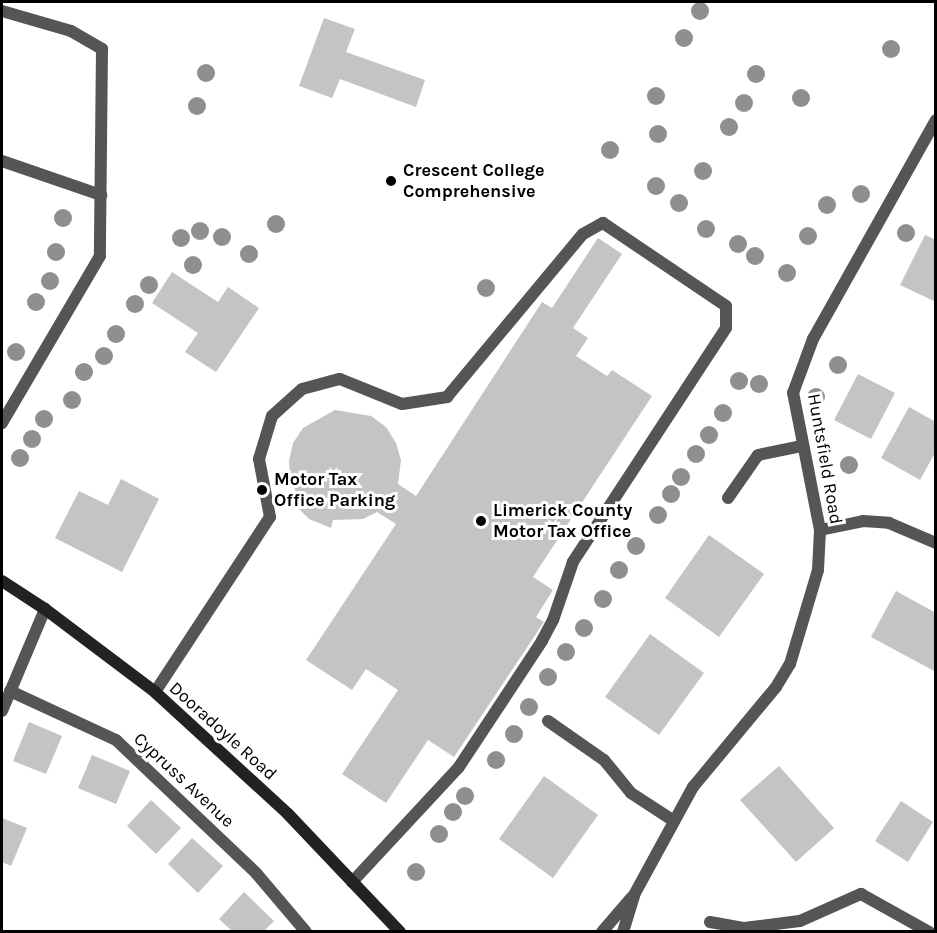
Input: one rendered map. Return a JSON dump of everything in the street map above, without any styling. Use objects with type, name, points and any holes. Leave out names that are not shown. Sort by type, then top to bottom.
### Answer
[{"type":"main road","name":"Dooradoyle Road","points":[[2,581],[45,609],[155,692],[288,814],[400,932]]},
{"type":"street","points":[[2,11],[71,31],[102,49],[100,256],[2,423]]},
{"type":"street","name":"Huntsfield Road","points":[[623,932],[634,895],[674,821],[716,754],[776,687],[790,664],[818,570],[820,530],[801,446],[793,393],[801,365],[936,120]]},
{"type":"street","points":[[2,161],[101,195]]},
{"type":"street","points":[[155,692],[270,518],[258,459],[272,416],[302,389],[340,379],[402,404],[447,397],[583,234],[603,223],[726,306],[726,328],[573,561],[553,620],[542,640],[459,767],[352,882]]},
{"type":"street","points":[[728,498],[758,455],[801,446]]},
{"type":"street","points":[[820,530],[863,521],[889,523],[936,543]]},
{"type":"street","points":[[2,711],[45,609]]},
{"type":"street","name":"Cypruss Avenue","points":[[10,691],[116,740],[256,873],[306,932]]},
{"type":"street","points":[[548,721],[604,760],[631,793],[674,821]]},
{"type":"street","points":[[710,922],[744,928],[801,921],[861,894],[929,932]]},
{"type":"street","name":"Huntsfield Road","points":[[602,932],[634,895]]},
{"type":"building","points":[[324,18],[355,29],[346,52],[425,80],[416,107],[340,79],[332,98],[299,86]]},
{"type":"building","points":[[925,235],[936,240],[936,302],[900,285]]},
{"type":"building","name":"Limerick County Motor Tax Office","points":[[598,238],[622,254],[573,328],[588,338],[576,356],[607,376],[612,370],[652,396],[533,577],[553,590],[536,617],[544,622],[454,757],[428,740],[386,803],[342,774],[398,690],[366,669],[352,690],[306,660],[396,524],[377,512],[363,519],[333,520],[331,528],[309,519],[293,503],[299,498],[290,480],[289,461],[293,443],[303,428],[335,410],[371,416],[386,427],[396,443],[401,460],[398,484],[416,496],[542,302],[552,308]]},
{"type":"building","points":[[172,272],[218,302],[228,287],[259,308],[216,372],[185,352],[198,333],[152,303]]},
{"type":"building","points":[[858,374],[895,393],[871,439],[834,420]]},
{"type":"building","points":[[909,407],[936,422],[936,451],[920,480],[881,458]]},
{"type":"building","points":[[121,479],[159,499],[122,572],[55,538],[79,491],[108,505]]},
{"type":"building","points":[[709,535],[764,574],[719,637],[665,598]]},
{"type":"building","points":[[896,591],[936,613],[936,672],[871,637]]},
{"type":"building","points":[[650,634],[704,673],[659,735],[605,697]]},
{"type":"building","points":[[29,722],[62,736],[46,774],[13,761]]},
{"type":"building","points":[[92,755],[130,771],[116,804],[78,788]]},
{"type":"building","points":[[779,766],[834,828],[796,862],[740,800]]},
{"type":"building","points":[[544,776],[598,815],[553,878],[499,839]]},
{"type":"building","points":[[151,800],[181,828],[156,854],[127,826]]},
{"type":"building","points":[[901,801],[933,822],[908,862],[875,841]]},
{"type":"building","points":[[2,818],[27,828],[11,866],[2,862]]},
{"type":"building","points":[[192,838],[223,866],[198,893],[168,864]]},
{"type":"building","points":[[244,892],[274,921],[263,932],[233,932],[219,919]]},
{"type":"place","name":"Crescent College Comprehensive","points":[[391,181]]},
{"type":"place","name":"Motor Tax Office Parking","points":[[262,490]]},
{"type":"place","name":"Limerick County Motor Tax Office","points":[[481,521]]}]
